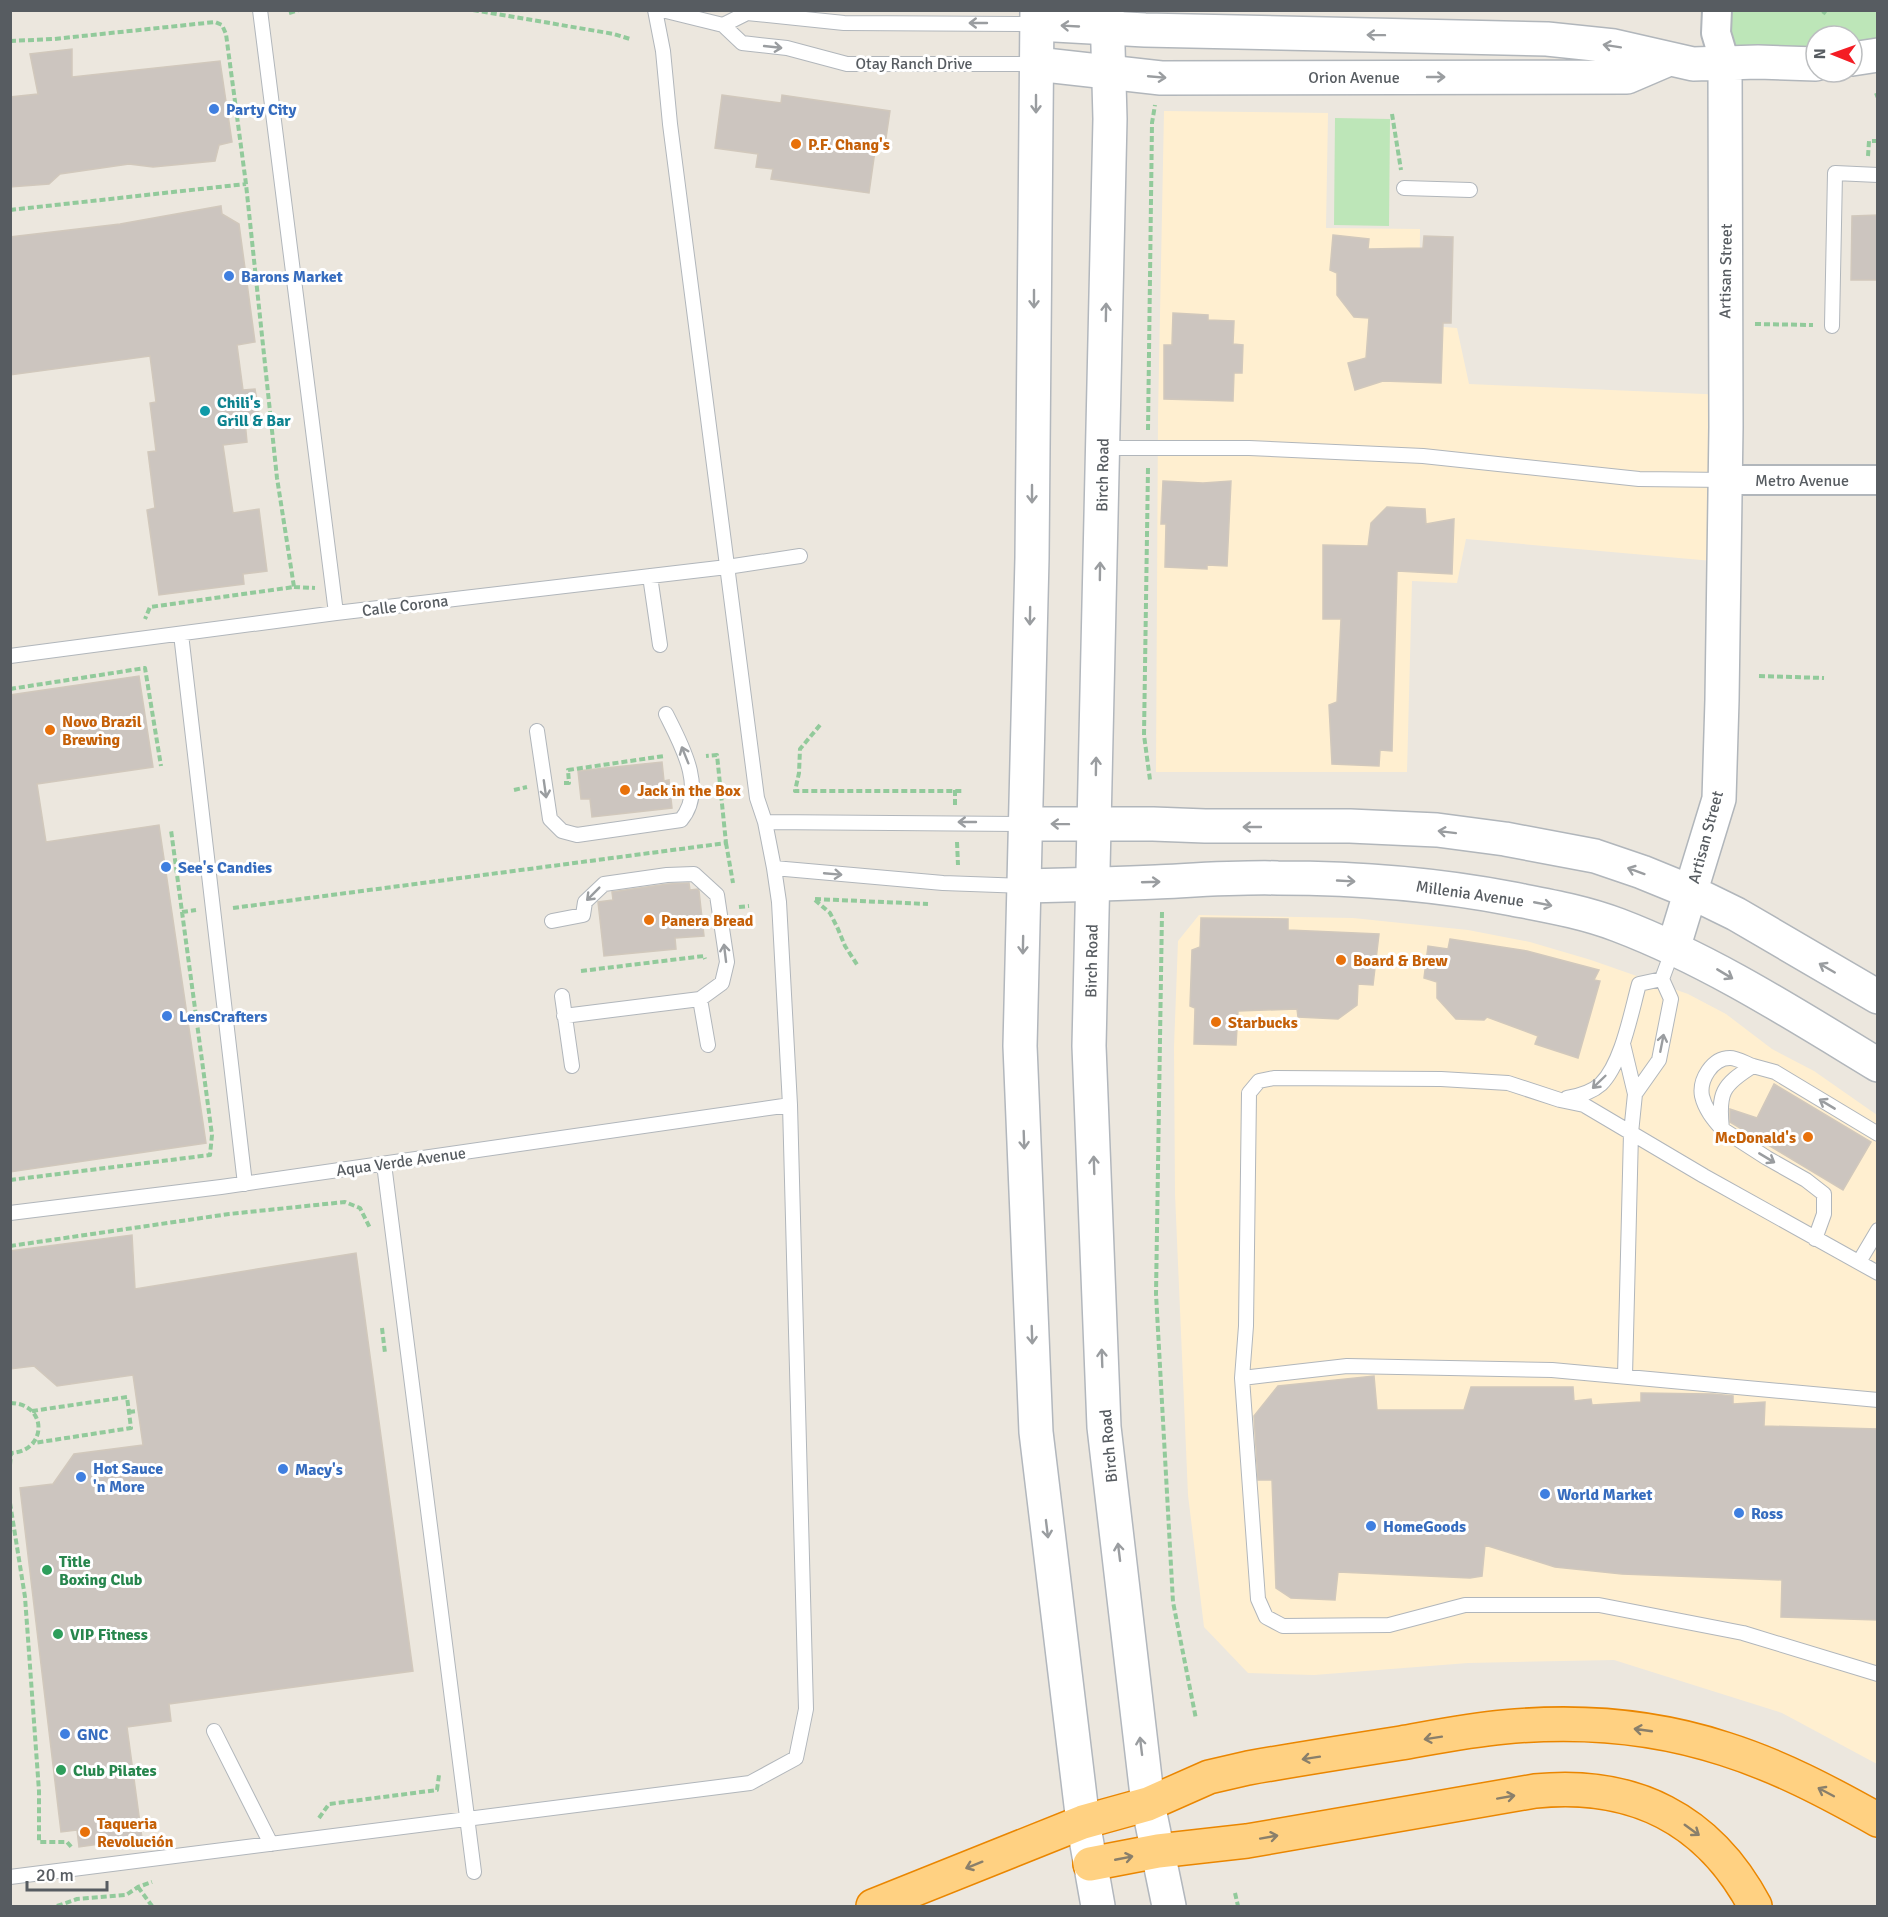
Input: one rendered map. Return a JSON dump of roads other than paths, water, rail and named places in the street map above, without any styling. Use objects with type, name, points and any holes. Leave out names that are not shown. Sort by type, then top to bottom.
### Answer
[{"type":"highway","points":[[873,1906],[1083,1822],[1148,1804],[1209,1777],[1248,1768],[1503,1727],[1568,1724],[1608,1726],[1647,1731],[1723,1748],[1797,1776],[1878,1820]]},
{"type":"highway","points":[[1090,1864],[1158,1851],[1247,1841],[1535,1791],[1594,1790],[1639,1801],[1681,1822],[1717,1851],[1745,1887],[1755,1906]]},
{"type":"street","points":[[1717,10],[1716,33],[1725,63]]},
{"type":"street","points":[[1098,1906],[1083,1822],[1036,1432],[1020,1046],[1031,570],[1037,17],[1107,19],[1145,30],[1547,39],[1614,46],[1693,64],[1804,64]]},
{"type":"street","name":"Birch Road","points":[[1107,19],[1110,119],[1089,1046],[1104,1426],[1148,1804],[1169,1906]]},
{"type":"street","name":"Orion Avenue","points":[[1036,64],[1161,78],[1627,77],[1669,59]]},
{"type":"street","name":"Artisan Street","points":[[1667,964],[1719,799],[1727,395],[1725,63]]},
{"type":"street","name":"Metro Avenue","points":[[1726,480],[1878,480]]},
{"type":"street","points":[[1026,824],[1350,826],[1437,830],[1505,839],[1595,856],[1691,892],[1736,914],[1878,997]]},
{"type":"street","name":"Millenia Avenue","points":[[1024,886],[1280,878],[1423,885],[1572,910],[1618,924],[1667,964],[1713,967],[1878,1065]]},
{"type":"lane","points":[[260,10],[336,613]]},
{"type":"lane","points":[[10,1877],[750,1783],[796,1758],[806,1709],[790,1106],[780,919],[774,868],[765,822],[757,798],[667,105],[663,51],[655,10]]},
{"type":"lane","points":[[662,10],[723,24],[747,14],[844,23],[1037,17]]},
{"type":"lane","name":"Otay Ranch Drive","points":[[723,24],[741,43],[787,48],[847,64],[1036,64]]},
{"type":"lane","points":[[1832,326],[1835,173],[1873,170]]},
{"type":"lane","points":[[1404,188],[1470,190]]},
{"type":"lane","points":[[1103,448],[1249,448],[1423,456],[1640,479],[1726,480]]},
{"type":"lane","name":"Calle Corona","points":[[10,656],[800,556]]},
{"type":"lane","points":[[650,576],[660,645]]},
{"type":"lane","points":[[181,634],[245,1184]]},
{"type":"lane","points":[[537,731],[550,819],[562,831],[577,835],[681,820],[688,812],[692,795],[690,767],[666,714]]},
{"type":"lane","points":[[765,822],[1026,824]]},
{"type":"lane","points":[[774,868],[943,884],[1024,886]]},
{"type":"lane","points":[[552,921],[583,915],[585,902],[604,884],[667,875],[694,874],[717,895],[727,962],[723,983],[700,999],[564,1016]]},
{"type":"lane","points":[[1560,1100],[1582,1095],[1601,1084],[1623,1044],[1639,984],[1667,964],[1671,999],[1659,1060],[1635,1094]]},
{"type":"lane","points":[[562,996],[572,1066]]},
{"type":"lane","points":[[700,999],[708,1045]]},
{"type":"lane","points":[[1623,1044],[1635,1094],[1631,1133],[1625,1376]]},
{"type":"lane","points":[[1815,1239],[1824,1214],[1824,1194],[1806,1180],[1722,1129],[1710,1114],[1702,1094],[1706,1075],[1714,1063],[1730,1058],[1775,1072],[1878,1134]]},
{"type":"lane","points":[[1722,1129],[1719,1106],[1728,1083],[1753,1066]]},
{"type":"lane","points":[[1878,1273],[1584,1105],[1560,1100],[1508,1083],[1460,1080],[1274,1078],[1259,1081],[1249,1094],[1246,1326],[1242,1377],[1258,1599],[1266,1617],[1283,1626],[1389,1625],[1466,1605],[1599,1605],[1743,1634],[1878,1674]]},
{"type":"lane","name":"Aqua Verde Avenue","points":[[10,1213],[245,1184],[790,1106]]},
{"type":"lane","points":[[384,1164],[474,1872]]},
{"type":"lane","points":[[1859,1262],[1878,1230]]},
{"type":"lane","points":[[1242,1377],[1355,1366],[1552,1370],[1878,1400]]},
{"type":"lane","points":[[214,1731],[271,1844]]},
{"type":"place","name":"Party City","points":[[214,109]]},
{"type":"place","name":"P.F. Chang's","points":[[796,144]]},
{"type":"place","name":"Barons Market","points":[[229,276]]},
{"type":"place","name":"Chili's Grill & Bar","points":[[205,411]]},
{"type":"place","name":"Novo Brazil Brewing","points":[[50,730]]},
{"type":"place","name":"Jack in the Box","points":[[625,790]]},
{"type":"place","name":"See's Candies","points":[[166,867]]},
{"type":"place","name":"Panera Bread","points":[[649,920]]},
{"type":"place","name":"Board & Brew","points":[[1341,960]]},
{"type":"place","name":"LensCrafters","points":[[167,1016]]},
{"type":"place","name":"Starbucks","points":[[1216,1022]]},
{"type":"place","name":"McDonald's","points":[[1808,1137]]},
{"type":"place","name":"Macy's","points":[[283,1469]]},
{"type":"place","name":"Hot Sauce 'n More","points":[[81,1477]]},
{"type":"place","name":"World Market","points":[[1545,1494]]},
{"type":"place","name":"Ross","points":[[1739,1513]]},
{"type":"place","name":"HomeGoods","points":[[1371,1526]]},
{"type":"place","name":"Title Boxing Club","points":[[47,1570]]},
{"type":"place","name":"VIP Fitness","points":[[58,1634]]},
{"type":"place","name":"GNC","points":[[65,1734]]},
{"type":"place","name":"Club Pilates","points":[[61,1770]]},
{"type":"place","name":"Taqueria Revolución","points":[[85,1832]]}]
